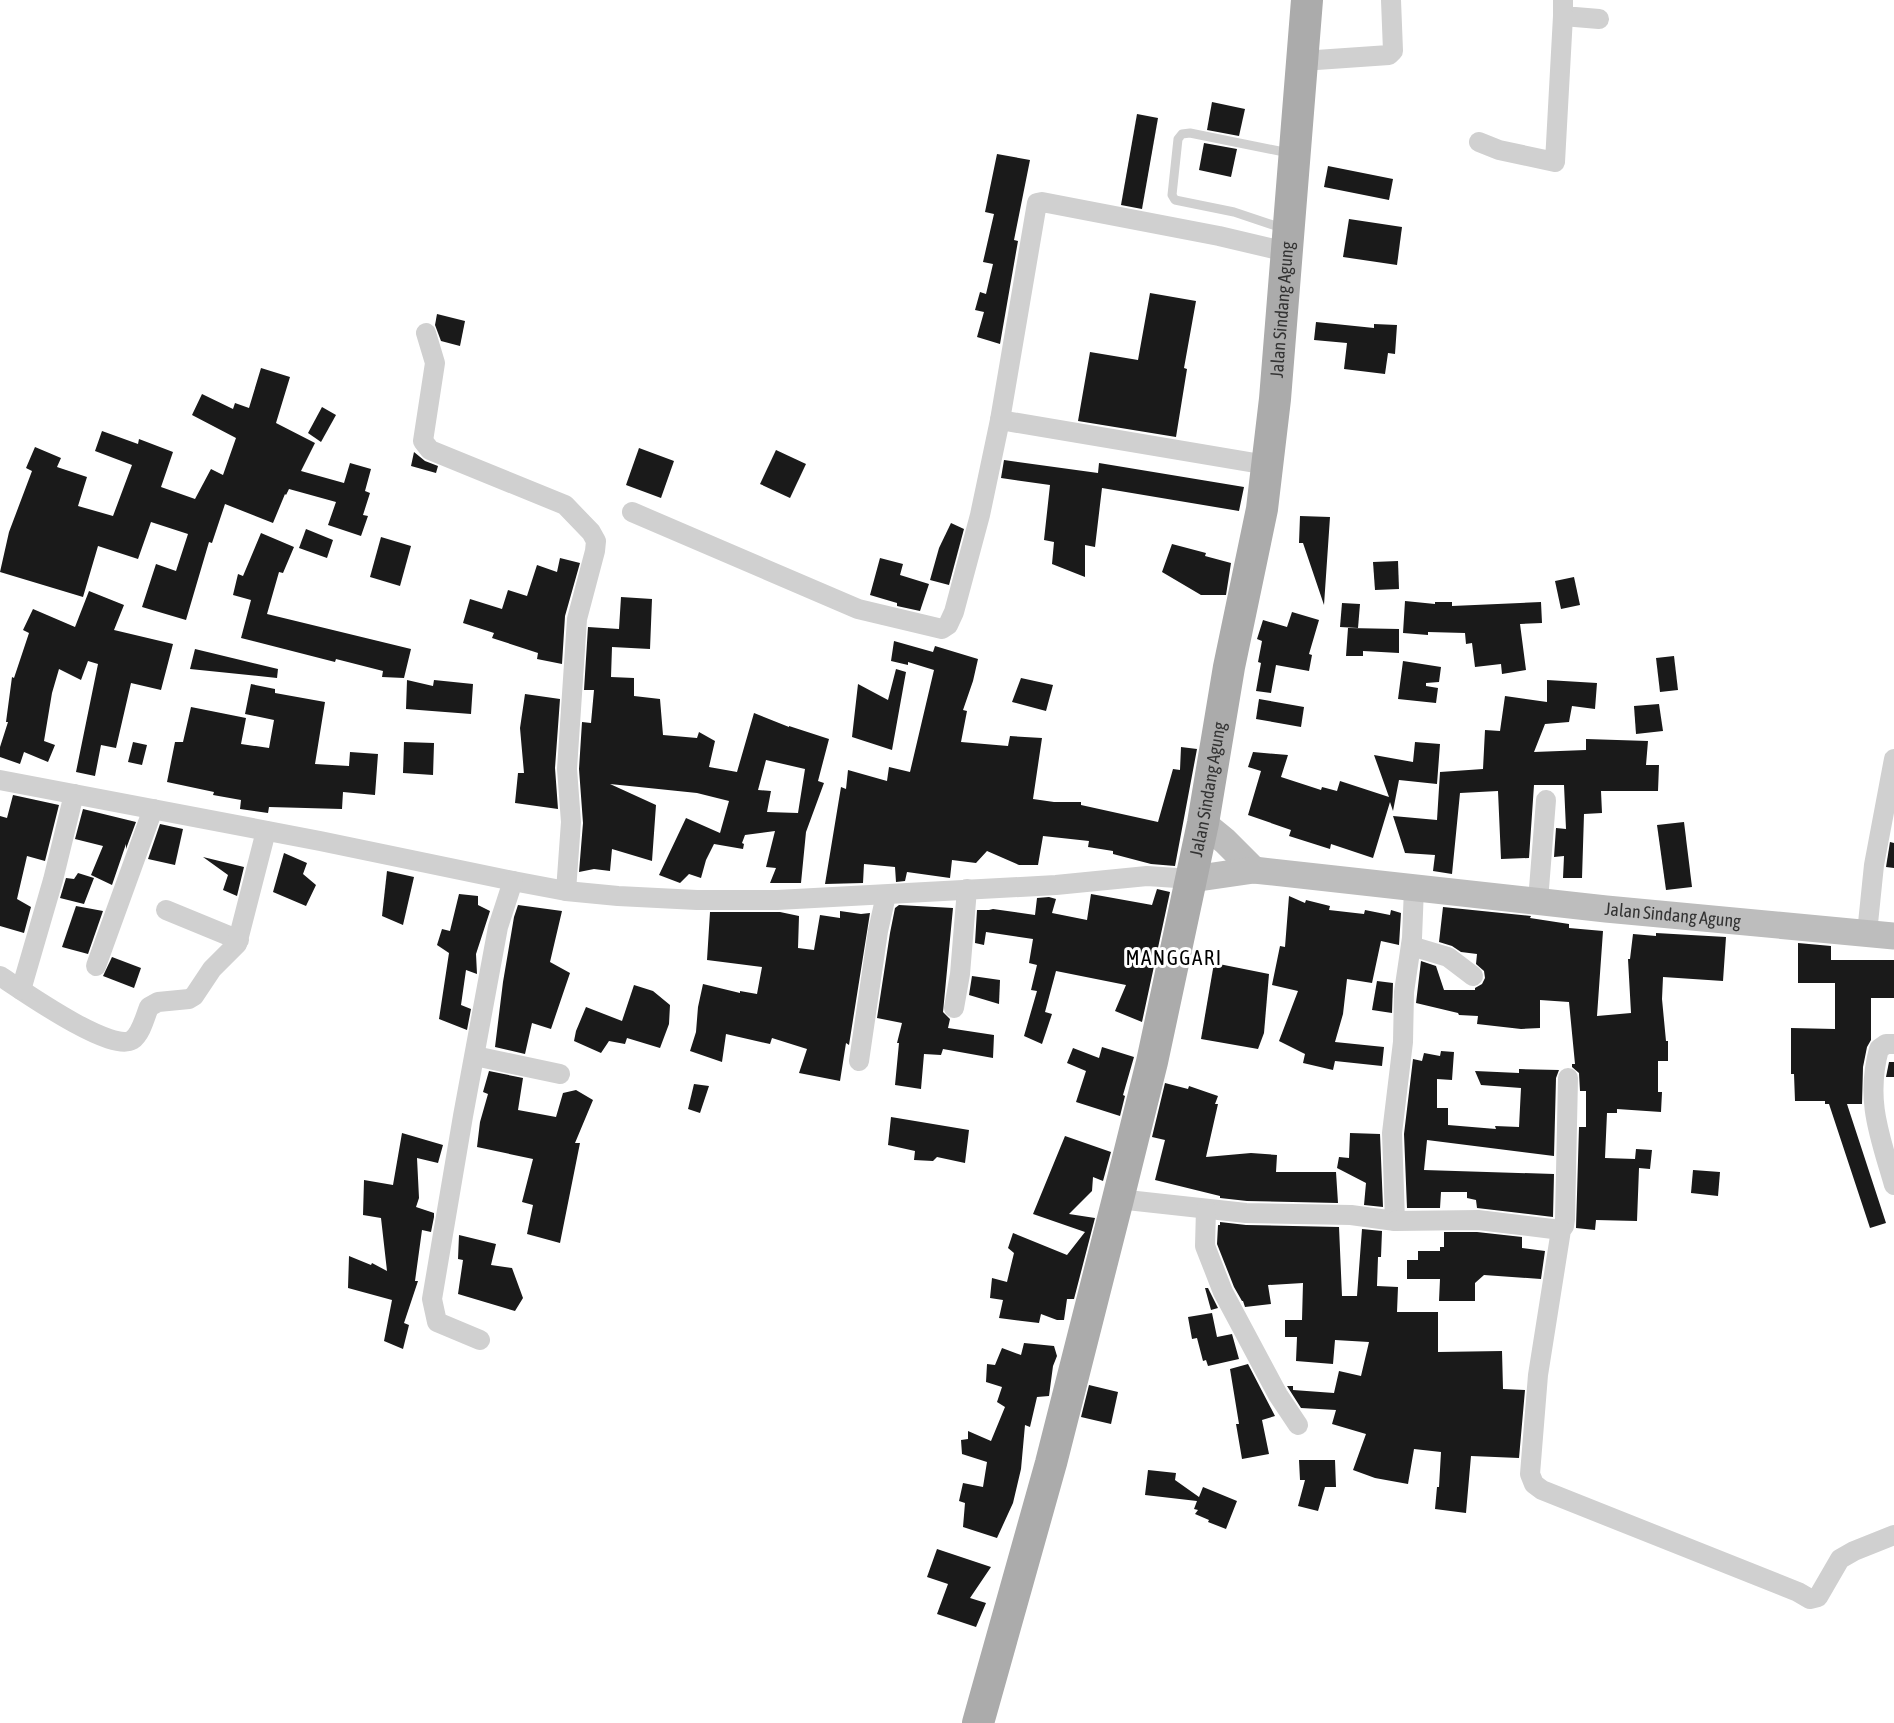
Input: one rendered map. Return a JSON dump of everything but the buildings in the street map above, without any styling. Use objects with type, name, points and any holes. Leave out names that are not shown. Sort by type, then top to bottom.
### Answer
[{"type":"main road","name":"Jalan Sindang Agung","points":[[1306,0],[1288,241],[1262,509],[1229,668],[1192,879],[1254,870],[1894,936]]},
{"type":"main road","points":[[1203,823],[1254,870]]},
{"type":"main road","points":[[978,1723],[1051,1463],[1118,1199],[1152,1062],[1192,879]]},
{"type":"street","points":[[1302,61],[1389,56],[1393,51],[1391,0]]},
{"type":"street","points":[[1479,142],[1499,150],[1555,162],[1563,8],[1599,19]]},
{"type":"street","points":[[632,512],[858,609],[942,629],[948,625],[954,612],[980,514],[1000,420],[1037,203],[1042,202],[1219,236],[1288,241]]},
{"type":"street","points":[[426,333],[435,363],[423,441],[425,446],[565,505],[591,532],[596,541],[577,619],[567,769],[571,822],[566,891]]},
{"type":"street","points":[[1000,420],[1267,465]]},
{"type":"street","points":[[1867,933],[1874,865],[1887,832],[1894,759]]},
{"type":"street","points":[[0,780],[266,831],[513,882],[566,891],[618,896],[698,900],[777,900],[1056,885],[1147,876],[1192,879]]},
{"type":"street","points":[[21,990],[75,794]]},
{"type":"street","points":[[1538,901],[1546,800]]},
{"type":"street","points":[[96,966],[153,809]]},
{"type":"street","points":[[0,975],[43,1005],[93,1033],[129,1041],[138,1034],[149,1007],[158,1002],[189,999],[194,996],[212,969],[239,940],[266,831]]},
{"type":"street","points":[[480,1340],[437,1322],[432,1299],[498,927],[513,882]]},
{"type":"street","points":[[1395,1221],[1392,1134],[1403,1042],[1404,992],[1411,946],[1414,888]]},
{"type":"street","points":[[954,1008],[960,974],[967,890]]},
{"type":"street","points":[[859,1061],[886,895]]},
{"type":"street","points":[[166,910],[239,940]]},
{"type":"street","points":[[1411,946],[1448,957],[1473,976]]},
{"type":"street","points":[[1894,1044],[1886,1044],[1879,1049],[1875,1064],[1874,1116],[1890,1158],[1894,1185]]},
{"type":"street","points":[[474,1056],[560,1074]]},
{"type":"street","points":[[1568,1078],[1565,1219],[1561,1230],[1538,1375],[1530,1474],[1534,1484],[1542,1490],[1744,1570],[1810,1599],[1818,1597],[1840,1559],[1894,1535]]},
{"type":"street","points":[[1118,1199],[1246,1213],[1351,1215],[1395,1221],[1478,1220],[1561,1230]]},
{"type":"street","points":[[1206,1209],[1205,1246],[1223,1292],[1278,1395],[1298,1425]]},
{"type":"lane","points":[[1288,241],[1234,212],[1175,200],[1172,195],[1178,139],[1182,134],[1190,133],[1294,154]]},
{"type":"district","name":"MANGGARI","points":[[1174,958]]}]
